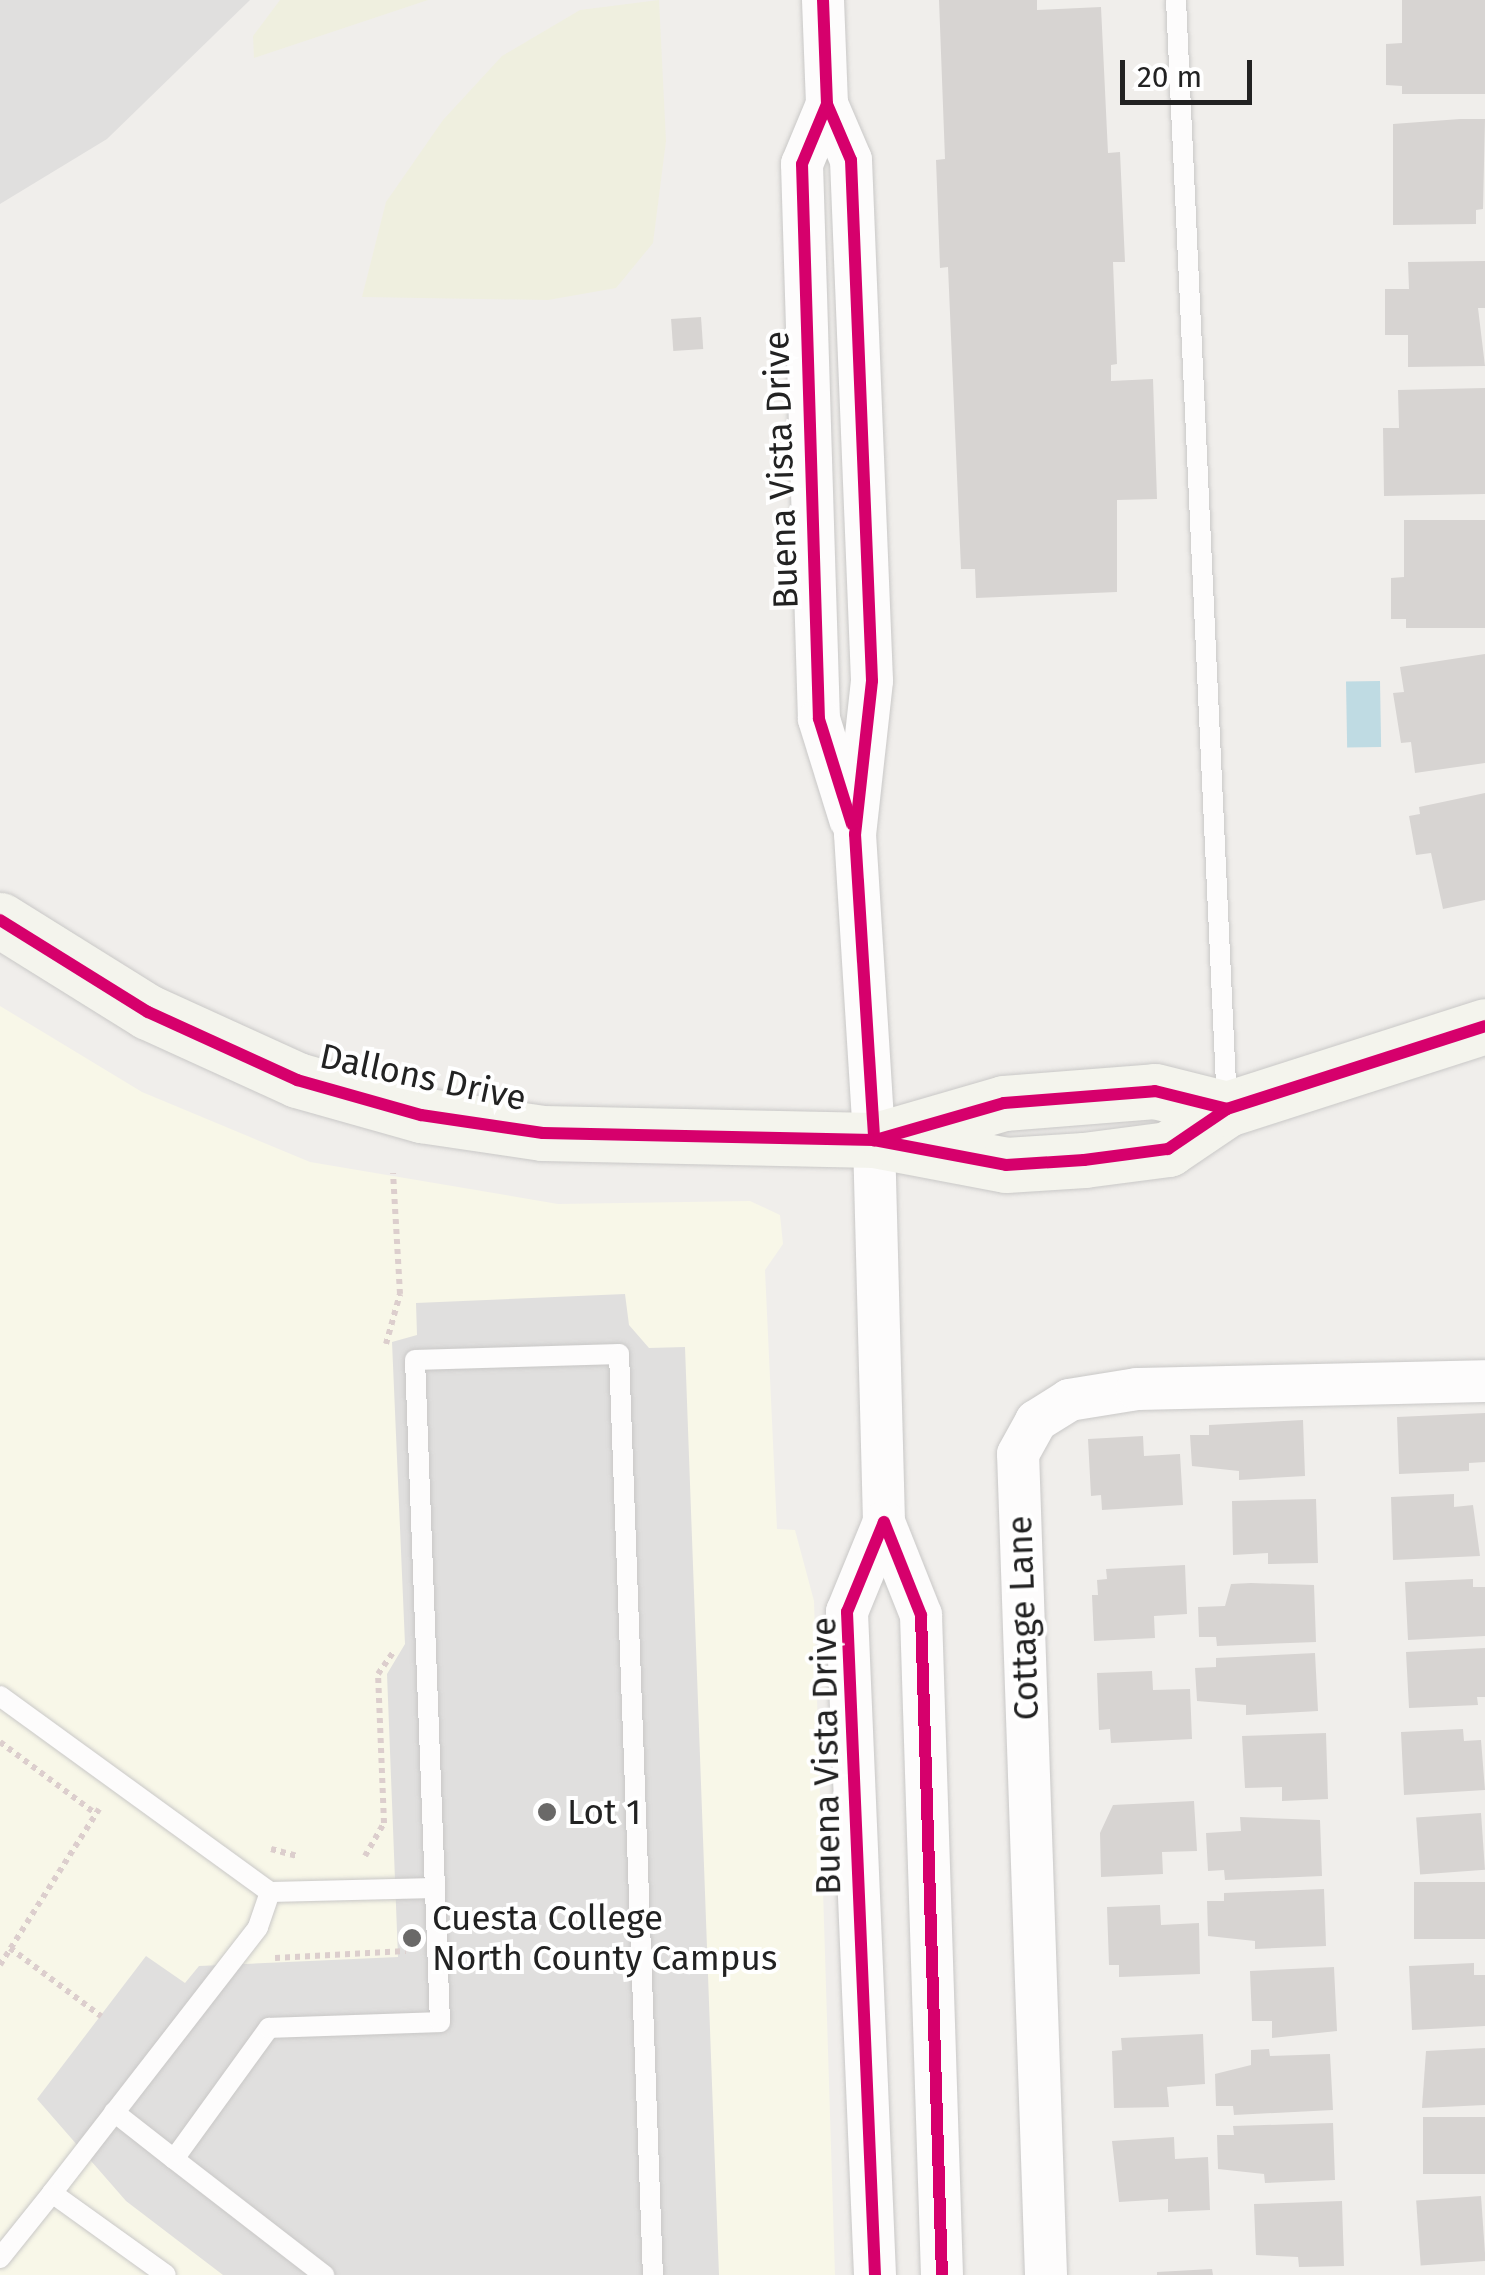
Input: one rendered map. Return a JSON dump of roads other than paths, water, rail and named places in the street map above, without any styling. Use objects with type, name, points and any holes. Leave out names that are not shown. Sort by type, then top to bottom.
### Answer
[{"type":"street","name":"Buena Vista Drive","points":[[822,0],[827,104],[851,160],[872,681],[854,834],[874,1140],[884,1522],[920,1615],[942,2275]]},
{"type":"street","name":"Dallons Drive","points":[[10,935],[148,1012],[297,1080],[420,1115],[543,1134],[874,1140],[1006,1165],[1168,1150],[1227,1109],[1485,1026]]},
{"type":"street","name":"Cottage Lane","points":[[1046,2275],[1018,1454],[1036,1422],[1069,1400],[1137,1389],[1485,1381]]},
{"type":"street","name":"Buena Vista Drive","points":[[875,2275],[847,1612],[884,1522]]},
{"type":"lane","points":[[1176,0],[1227,1109]]},
{"type":"lane","points":[[174,2159],[268,2028],[440,2022],[414,1360],[619,1354],[653,2275]]},
{"type":"lane","points":[[0,1696],[270,1892],[435,1888]]},
{"type":"lane","points":[[0,2258],[258,1927],[270,1892]]},
{"type":"lane","points":[[114,2112],[324,2275]]},
{"type":"lane","points":[[52,2193],[166,2275]]},
{"type":"water","points":[[1380,681],[1381,747],[1347,748],[1346,682]]},
{"type":"place","name":"Lot 1","points":[[547,1812]]},
{"type":"place","name":"Cuesta College North County Campus","points":[[412,1938]]}]
